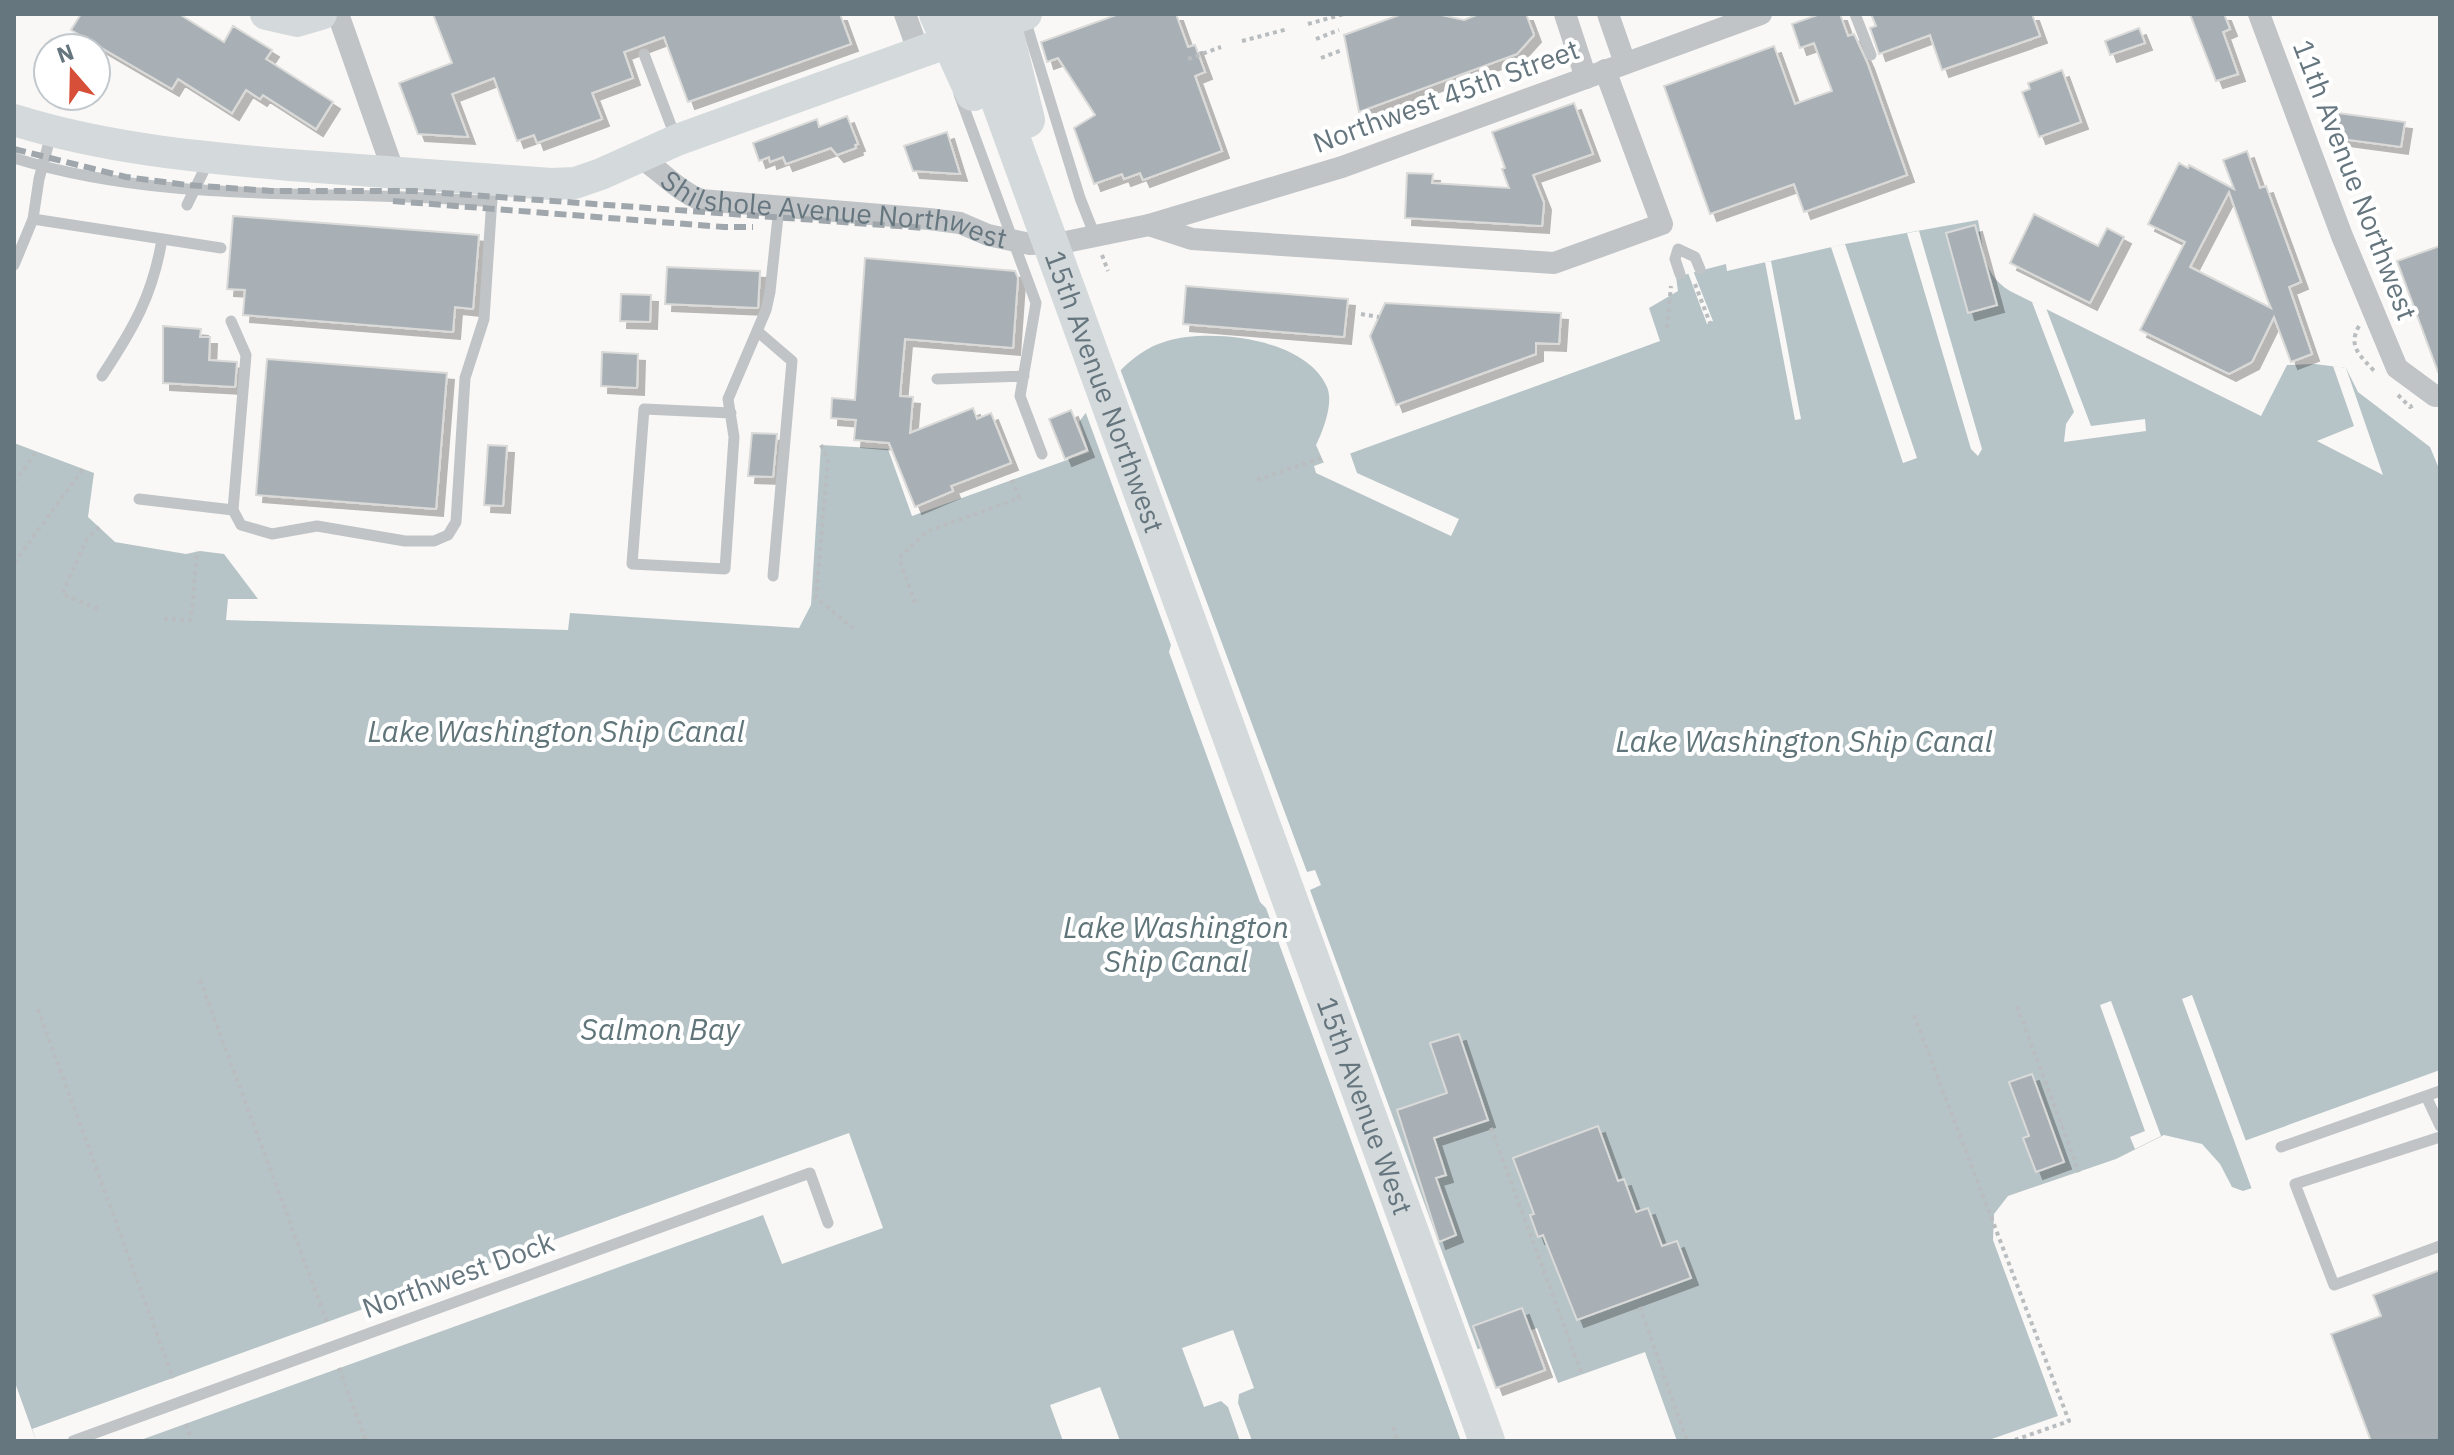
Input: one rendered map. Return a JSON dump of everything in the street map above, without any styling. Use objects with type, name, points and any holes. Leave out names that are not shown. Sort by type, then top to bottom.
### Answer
[{"type":"main road","name":"15th Avenue Northwest","points":[[967,14],[1243,769]]},
{"type":"main road","points":[[1001,14],[1041,180],[1057,262]]},
{"type":"main road","points":[[932,37],[1057,262]]},
{"type":"main road","name":"15th Avenue West","points":[[1243,769],[1487,1441]]},
{"type":"street","points":[[266,14],[297,21],[321,14]]},
{"type":"street","points":[[338,14],[394,173]]},
{"type":"street","name":"15th Avenue Northwest","points":[[905,14],[932,37]]},
{"type":"street","points":[[638,156],[932,37],[1025,14]]},
{"type":"street","points":[[1565,14],[1605,70]]},
{"type":"street","points":[[1605,70],[1608,14]]},
{"type":"street","name":"Northwest 45th Street","points":[[1149,225],[1342,167],[1761,14]]},
{"type":"street","name":"11th Avenue Northwest","points":[[2262,15],[2342,236],[2397,368],[2435,396]]},
{"type":"street","name":"Shilshole Avenue Northwest","points":[[14,120],[130,148],[210,158],[394,173],[492,191],[575,183],[638,156],[655,166],[670,183],[701,200],[960,223],[988,235],[1030,244],[1061,243],[1149,225],[1192,239],[1554,263],[1662,224],[1605,70]]},
{"type":"lane","name":"15th Avenue Northwest","points":[[1025,14],[1080,198],[1095,236]]},
{"type":"lane","points":[[1855,14],[1871,55]]},
{"type":"lane","name":"15th Avenue Northwest","points":[[932,37],[1036,303],[1024,376]]},
{"type":"lane","points":[[644,54],[677,140]]},
{"type":"lane","points":[[14,265],[33,219],[42,166],[53,131]]},
{"type":"lane","points":[[14,158],[146,186],[274,194],[416,195],[492,191],[484,319],[465,378],[456,522],[448,535],[434,541],[405,541],[317,526],[272,534],[241,525],[233,510],[246,355],[231,321]]},
{"type":"lane","points":[[187,205],[210,158]]},
{"type":"lane","points":[[731,413],[644,409],[632,564],[725,569],[734,437],[731,413],[728,399],[770,292],[779,207]]},
{"type":"lane","points":[[33,219],[221,248]]},
{"type":"lane","points":[[102,376],[124,343],[150,292],[162,239]]},
{"type":"lane","points":[[1676,277],[1678,249],[1695,257],[1700,269]]},
{"type":"lane","points":[[757,331],[792,361],[773,576]]},
{"type":"lane","points":[[937,379],[1024,376],[1020,396],[1042,454]]},
{"type":"lane","points":[[139,499],[233,510]]},
{"type":"lane","points":[[2281,1147],[2440,1091]]},
{"type":"lane","points":[[2426,1096],[2440,1126]]},
{"type":"lane","points":[[2440,1137],[2295,1184],[2334,1285],[2440,1246]]},
{"type":"lane","name":"Northwest Dock","points":[[73,1441],[810,1173],[828,1223]]},
{"type":"path","points":[[1308,24],[1344,14]]},
{"type":"path","points":[[1242,41],[1288,29]]},
{"type":"path","points":[[1316,39],[1339,30]]},
{"type":"path","points":[[1188,59],[1221,47]]},
{"type":"path","points":[[1321,58],[1342,50]]},
{"type":"path","points":[[1667,328],[1676,277]]},
{"type":"path","points":[[1693,281],[1710,323]]},
{"type":"path","points":[[1361,314],[1379,317]]},
{"type":"path","points":[[821,445],[828,459],[816,598],[853,628]]},
{"type":"path","points":[[14,482],[37,451]]},
{"type":"path","points":[[1257,480],[1321,458]]},
{"type":"path","points":[[14,563],[83,469]]},
{"type":"path","points":[[915,603],[899,558],[926,532],[1019,498],[1012,480]]},
{"type":"path","points":[[99,527],[87,539],[62,594],[101,610]]},
{"type":"path","points":[[164,619],[191,620],[197,551]]},
{"type":"path","points":[[200,980],[327,1322]]},
{"type":"path","points":[[2017,1006],[2079,1172]]},
{"type":"path","points":[[38,1009],[173,1378]]},
{"type":"path","points":[[1914,1015],[2069,1421],[2012,1441]]},
{"type":"path","points":[[1491,1128],[1582,1374]]},
{"type":"path","points":[[1640,1307],[1687,1441]]},
{"type":"path","points":[[339,1368],[366,1441]]},
{"type":"path","points":[[186,1424],[192,1441]]},
{"type":"path","points":[[1393,1427],[1398,1441]]},
{"type":"water","name":"Lake Washington Ship Canal","points":[[1978,220],[1989,269],[2010,291],[2261,416],[2287,365],[2315,364],[2346,368],[2358,392],[2430,447],[2440,471],[2440,1070],[2236,1144],[2252,1188],[2243,1191],[2232,1187],[2220,1164],[2202,1144],[2164,1135],[2116,1159],[2008,1196],[1994,1214],[1993,1240],[2058,1416],[1986,1441],[1677,1441],[1645,1352],[1558,1383],[1537,1328],[1434,1365],[1461,1441],[36,1441],[14,1380],[14,443],[94,473],[88,517],[115,542],[186,554],[200,551],[224,554],[258,599],[228,599],[226,620],[568,630],[570,613],[799,628],[811,605],[821,445],[888,449],[912,516],[1089,452],[1079,422],[1128,363],[1153,346],[1167,341],[1208,336],[1231,337],[1279,347],[1316,370],[1329,394],[1327,417],[1316,445],[1324,463],[1660,341],[1649,308],[1678,291],[1676,277],[1726,264],[1727,271],[1845,244]]},
{"type":"pier","points":[[1919,231],[1982,449],[1978,456],[1971,449],[1907,233]]},
{"type":"pier","points":[[1845,244],[1917,458],[1903,463],[1831,247]]},
{"type":"pier","points":[[1771,261],[1801,419],[1795,420],[1765,262]]},
{"type":"pier","points":[[1692,268],[1713,321],[1707,324],[1687,270]]},
{"type":"pier","points":[[2032,302],[2046,308],[2091,426],[2145,419],[2146,431],[2064,442],[2066,424],[2074,412]]},
{"type":"pier","points":[[1119,366],[1307,872],[1315,870],[1321,885],[1310,890],[1479,1353],[1439,1367],[1465,1441],[1461,1441],[1266,908],[1260,902],[1169,652],[1171,645],[1084,408]]},
{"type":"pier","points":[[2333,366],[2346,368],[2383,475],[2317,441],[2354,426]]},
{"type":"pier","points":[[1350,453],[1357,473],[1459,519],[1451,536],[1316,473],[1314,466]]},
{"type":"pier","points":[[2192,995],[2247,1144],[2241,1147],[2256,1187],[2253,1192],[2182,999]]},
{"type":"pier","points":[[2111,1001],[2161,1136],[2135,1149],[2130,1137],[2145,1131],[2100,1005]]},
{"type":"pier","points":[[849,1133],[883,1228],[782,1264],[763,1215],[138,1441],[36,1441],[32,1429]]},
{"type":"pier","points":[[1233,1330],[1254,1388],[1239,1394],[1238,1403],[1252,1441],[1240,1441],[1228,1407],[1221,1401],[1204,1407],[1182,1348]]},
{"type":"pier","points":[[1100,1387],[1120,1441],[1063,1441],[1050,1405]]},
{"type":"building","points":[[81,14],[179,14],[224,42],[233,26],[272,50],[266,59],[333,102],[316,129],[263,95],[260,99],[246,90],[232,113],[178,79],[172,89],[112,54],[112,32],[71,30]]},
{"type":"building","points":[[433,14],[840,14],[851,44],[688,102],[664,37],[624,52],[633,78],[592,93],[602,119],[537,143],[534,135],[517,141],[494,78],[452,94],[468,137],[418,134],[399,83],[452,63]]},
{"type":"building","points":[[1119,14],[1176,14],[1188,47],[1195,45],[1205,72],[1195,76],[1222,151],[1143,180],[1140,173],[1124,179],[1122,174],[1094,184],[1074,128],[1095,115],[1058,58],[1047,62],[1041,42]]},
{"type":"building","points":[[1402,14],[1437,14],[1464,20],[1479,14],[1526,14],[1534,35],[1517,54],[1359,112],[1344,35]]},
{"type":"building","points":[[1820,14],[1840,14],[1848,36],[1854,34],[1907,175],[1804,212],[1794,184],[1710,214],[1664,86],[1774,46],[1795,104],[1832,91],[1814,43],[1800,48],[1792,24]]},
{"type":"building","points":[[1871,14],[2032,14],[2040,36],[1942,70],[1930,35],[1879,54],[1870,28],[1876,26]]},
{"type":"building","points":[[2190,14],[2224,14],[2230,29],[2223,32],[2238,74],[2216,81]]},
{"type":"building","points":[[2139,28],[2145,43],[2110,55],[2105,41]]},
{"type":"building","points":[[2062,70],[2081,122],[2039,137],[2022,92],[2030,89],[2028,83]]},
{"type":"building","points":[[1574,103],[1593,154],[1533,175],[1544,203],[1542,226],[1405,218],[1407,173],[1433,174],[1432,183],[1509,188],[1492,132]]},
{"type":"building","points":[[2338,113],[2405,122],[2401,147],[2334,138]]},
{"type":"building","points":[[847,116],[858,144],[856,148],[837,155],[831,148],[786,164],[783,157],[770,162],[769,157],[759,161],[753,143],[817,119],[819,127]]},
{"type":"building","points":[[947,132],[960,174],[913,171],[904,146]]},
{"type":"building","points":[[2247,151],[2260,188],[2266,186],[2301,282],[2289,287],[2312,354],[2291,362],[2274,317],[2252,362],[2229,374],[2140,330],[2185,242],[2148,224],[2179,163],[2188,168],[2189,165],[2234,189],[2223,160]],"holes":[[[2229,192],[2271,308],[2190,267]]]},
{"type":"building","points":[[2034,214],[2098,246],[2107,228],[2124,237],[2090,303],[2010,263]]},
{"type":"building","points":[[233,216],[479,235],[473,309],[455,307],[453,332],[243,315],[245,290],[227,289]]},
{"type":"building","points":[[1975,225],[1997,305],[1968,313],[1946,233]]},
{"type":"building","points":[[2440,246],[2440,372],[2438,372],[2397,261]]},
{"type":"building","points":[[865,258],[1015,271],[1018,278],[1013,348],[905,339],[900,396],[913,397],[910,433],[973,408],[977,419],[991,413],[1011,463],[951,486],[953,491],[915,507],[889,443],[854,440],[856,420],[831,418],[832,398],[855,400]]},
{"type":"building","points":[[667,267],[760,271],[758,308],[665,304]]},
{"type":"building","points":[[1186,286],[1348,299],[1344,337],[1183,324]]},
{"type":"building","points":[[621,294],[651,295],[650,322],[620,321]]},
{"type":"building","points":[[1385,303],[1561,313],[1559,344],[1536,343],[1536,354],[1396,405],[1370,336]]},
{"type":"building","points":[[163,326],[201,329],[200,337],[210,337],[209,360],[237,362],[235,387],[163,383]]},
{"type":"building","points":[[602,352],[638,354],[637,388],[601,386]]},
{"type":"building","points":[[267,359],[447,373],[436,509],[256,495]]},
{"type":"building","points":[[1071,410],[1087,450],[1065,459],[1049,419]]},
{"type":"building","points":[[752,433],[777,434],[773,477],[748,476]]},
{"type":"building","points":[[488,445],[507,446],[503,506],[484,505]]},
{"type":"building","points":[[1459,1034],[1488,1120],[1434,1138],[1446,1175],[1436,1178],[1456,1235],[1439,1242],[1397,1110],[1447,1093],[1430,1043]]},
{"type":"building","points":[[2032,1074],[2064,1162],[2036,1172],[2023,1138],[2029,1136],[2009,1082]]},
{"type":"building","points":[[1598,1126],[1618,1181],[1624,1179],[1636,1212],[1648,1208],[1662,1246],[1677,1241],[1691,1278],[1577,1320],[1543,1235],[1538,1237],[1530,1215],[1534,1214],[1513,1158]]},
{"type":"building","points":[[2440,1270],[2440,1441],[2371,1441],[2331,1334],[2381,1316],[2373,1295]]},
{"type":"building","points":[[1522,1308],[1545,1370],[1496,1388],[1473,1326]]},
{"type":"railway","points":[[14,149],[126,177],[187,185],[271,191],[415,191],[925,228]]},
{"type":"railway","points":[[393,201],[753,227]]},
{"type":"water label","name":"Salmon Bay","points":[[660,1030]]}]
